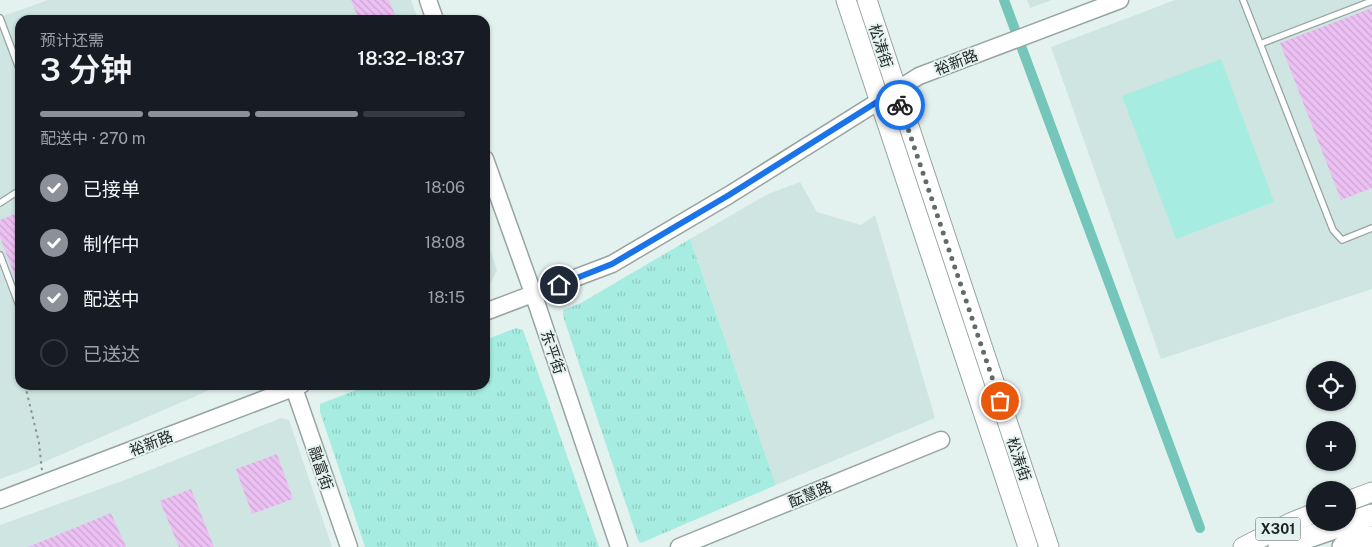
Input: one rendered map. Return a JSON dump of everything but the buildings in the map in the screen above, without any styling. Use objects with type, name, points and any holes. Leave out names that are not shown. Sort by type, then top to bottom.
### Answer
[{"type":"highway","points":[[1279,547],[1372,515]]},
{"type":"highway","points":[[1343,547],[1372,537]]},
{"type":"main road","name":"松涛街","points":[[846,0],[888,96],[1048,547]]},
{"type":"main road","name":"松涛街","points":[[866,0],[888,96],[1028,547]]},
{"type":"main road","points":[[1356,498],[1372,492]]},
{"type":"main road","name":"X301","points":[[1243,547],[1306,517]]},
{"type":"street","points":[[428,0],[434,15]]},
{"type":"street","name":"裕新路","points":[[490,310],[572,281],[612,264],[729,195],[919,76],[1120,0]]},
{"type":"street","name":"东平街","points":[[490,173],[619,547]]},
{"type":"street","name":"裕新路","points":[[0,500],[288,390]]},
{"type":"street","name":"融富街","points":[[299,390],[349,547]]},
{"type":"street","name":"酝慧路","points":[[679,547],[941,440]]},
{"type":"lane","points":[[1243,0],[1333,230],[1342,240],[1372,228]]},
{"type":"lane","points":[[1260,44],[1372,1]]},
{"type":"lane","points":[[0,18],[15,58]]},
{"type":"lane","points":[[0,203],[15,193]]},
{"type":"lane","points":[[0,255],[15,295]]},
{"type":"path","points":[[26,390],[39,443],[42,473]]},
{"type":"shaded area","points":[[48,0],[411,0],[416,15],[15,15],[15,390],[210,390],[28,469],[0,479],[0,17]]},
{"type":"shaded area","points":[[1027,0],[1052,0],[1030,8]]},
{"type":"shaded area","points":[[1175,0],[1372,0],[1372,289],[1161,359],[1051,47]]},
{"type":"shaded area","points":[[800,182],[817,212],[861,225],[875,215],[935,418],[776,485],[690,239],[768,194]]},
{"type":"shaded area","points":[[490,249],[497,270],[490,285]]},
{"type":"shaded area","points":[[281,418],[289,420],[332,547],[0,547],[0,525],[122,481]]},
{"type":"green space","points":[[1221,59],[1274,202],[1176,239],[1122,96]]},
{"type":"green space","points":[[690,239],[776,485],[641,543],[638,540],[563,316],[563,310],[581,303]]},
{"type":"green space","points":[[516,328],[523,330],[599,547],[365,547],[320,412],[320,404],[356,390],[490,390],[490,338]]},
{"type":"waterway","points":[[1004,0],[1200,528]]},
{"type":"way so far","points":[[900,105],[1000,401]]},
{"type":"route","points":[[559,285],[612,264],[729,195],[896,90],[900,105]]}]
